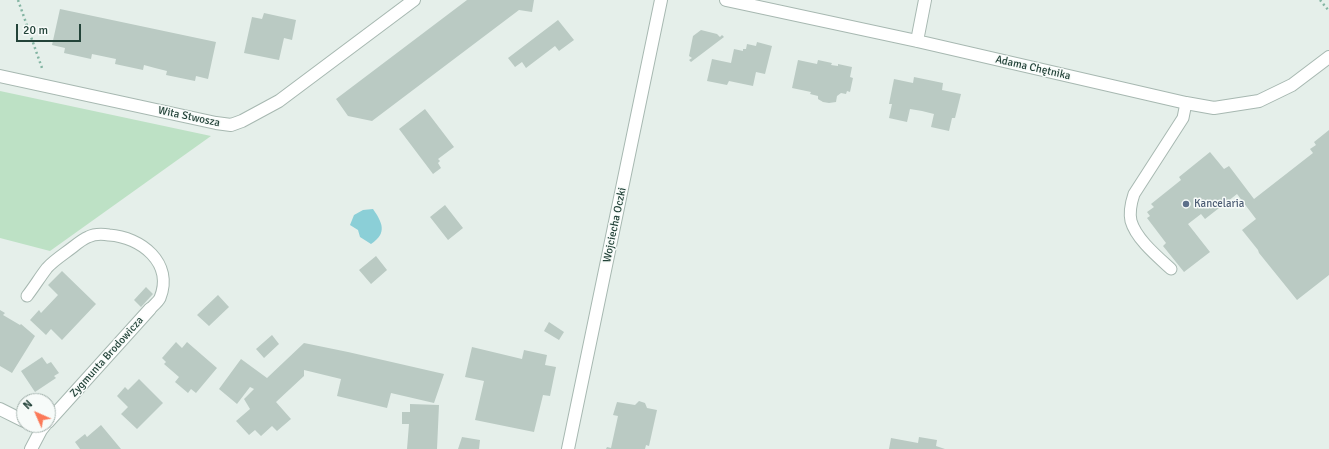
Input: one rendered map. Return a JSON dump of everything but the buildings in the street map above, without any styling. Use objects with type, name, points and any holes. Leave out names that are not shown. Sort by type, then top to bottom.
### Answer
[{"type":"street","name":"Wita Stwosza","points":[[0,76],[231,125],[242,121],[279,101],[414,0]]},
{"type":"street","name":"Wojciecha Oczki","points":[[568,449],[661,0]]},
{"type":"street","name":"Adama Chętnika","points":[[726,0],[917,41],[1214,108],[1259,101],[1292,85],[1329,57]]},
{"type":"street","points":[[917,41],[925,0]]},
{"type":"street","name":"Zygmunta Brodowicza","points":[[56,410],[150,309]]},
{"type":"street","points":[[0,409],[16,417]]},
{"type":"street","name":"Zygmunta Brodowicza","points":[[31,449],[38,433]]},
{"type":"lane","points":[[1171,269],[1137,234],[1131,221],[1130,207],[1134,194],[1183,118],[1186,102]]},
{"type":"lane","points":[[27,296],[47,268],[56,259],[78,243],[88,237],[103,234],[118,235],[133,240],[146,247],[154,255],[159,265],[162,276],[160,299],[150,309]]},
{"type":"path","points":[[18,0],[43,73]]},
{"type":"path","points":[[1320,0],[1329,12]]},
{"type":"green space","points":[[0,91],[211,136],[50,251],[0,238]]},
{"type":"water","points":[[373,209],[379,218],[382,227],[380,236],[371,244],[360,237],[358,230],[350,225],[354,215],[363,210]]},
{"type":"place","name":"Kancelaria","points":[[1186,204]]}]
